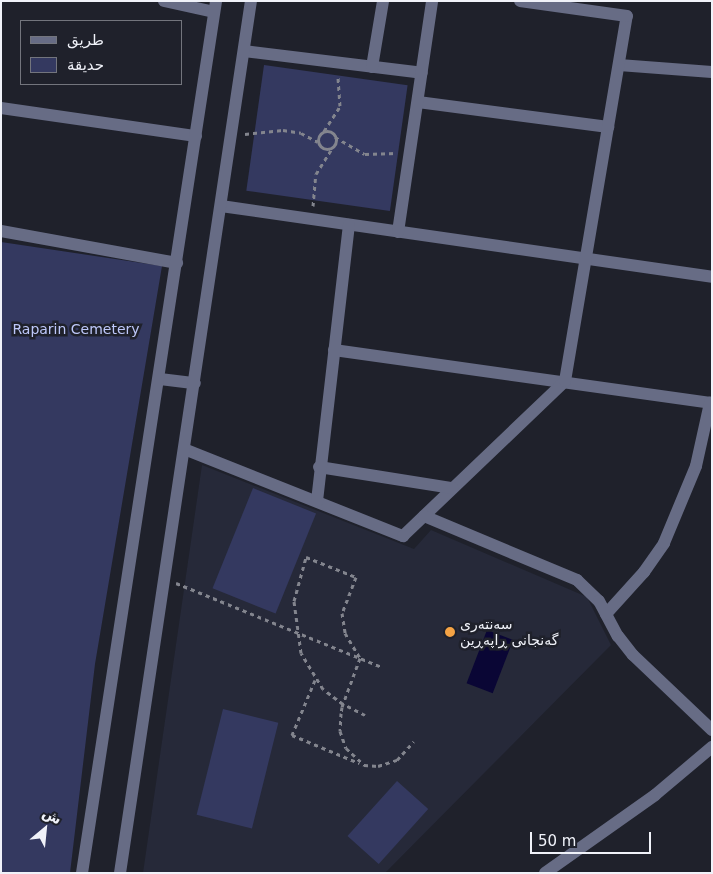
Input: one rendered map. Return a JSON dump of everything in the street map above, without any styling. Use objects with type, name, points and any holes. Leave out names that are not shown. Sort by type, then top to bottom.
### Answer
[{"type":"street","points":[[82,873],[160,379],[215,7],[164,1]]},
{"type":"street","points":[[120,873],[251,1]]},
{"type":"street","points":[[372,67],[382,1]]},
{"type":"street","points":[[398,232],[432,1]]},
{"type":"street","points":[[184,449],[403,536],[565,381],[627,16],[550,3],[520,1]]},
{"type":"street","points":[[244,51],[422,73]]},
{"type":"street","points":[[619,65],[712,72]]},
{"type":"street","points":[[418,102],[608,127]]},
{"type":"street","points":[[1,108],[196,136]]},
{"type":"street","points":[[221,206],[712,277]]},
{"type":"street","points":[[318,501],[319,467],[349,224]]},
{"type":"street","points":[[1,231],[177,263]]},
{"type":"street","points":[[334,350],[711,403],[696,466],[664,543],[644,572],[606,614]]},
{"type":"street","points":[[160,379],[194,382]]},
{"type":"street","points":[[319,467],[452,488]]},
{"type":"street","points":[[424,516],[577,580],[599,601],[633,655],[712,730]]},
{"type":"street","points":[[545,873],[655,795],[712,747]]},
{"type":"path","points":[[318,142],[340,106],[340,63]]},
{"type":"path","points":[[232,132],[253,136],[284,130],[301,133],[318,142],[322,148],[332,148]]},
{"type":"path","points":[[324,131],[370,155],[410,154]]},
{"type":"path","points":[[311,219],[316,174],[332,148],[335,137]]},
{"type":"path","points":[[360,658],[345,633],[342,620],[344,606],[356,577],[306,557],[294,593],[296,632],[301,653],[315,680],[343,704],[365,714]]},
{"type":"path","points":[[164,578],[382,667]]},
{"type":"path","points":[[360,658],[343,704],[342,738],[350,753],[364,765]]},
{"type":"path","points":[[315,680],[292,734],[364,765],[384,765],[397,760],[414,742]]},
{"type":"shaded area","points":[[202,465],[414,549],[431,530],[587,597],[611,645],[385,873],[143,873]]},
{"type":"shaded area","points":[[487,630],[513,640],[493,693],[467,683]]},
{"type":"green space","points":[[264,65],[408,85],[390,211],[246,191]]},
{"type":"green space","name":"Raparin Cemetery","points":[[1,242],[162,266],[95,664],[70,873],[1,873]]},
{"type":"green space","points":[[253,488],[316,513],[276,614],[213,588]]},
{"type":"green space","points":[[223,709],[278,723],[252,829],[197,815]]},
{"type":"green space","points":[[397,781],[428,809],[379,864],[347,836]]},
{"type":"place","name":"سەنتەری گەنجانی ڕاپەڕین","points":[[450,632]]}]
